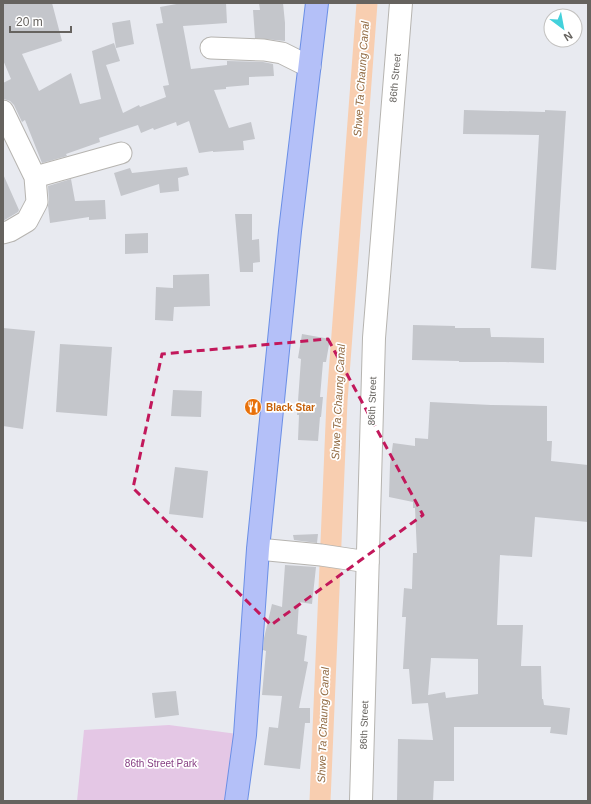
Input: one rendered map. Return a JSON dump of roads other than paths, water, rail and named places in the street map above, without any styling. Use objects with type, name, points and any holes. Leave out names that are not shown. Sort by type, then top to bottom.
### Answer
[{"type":"main road","points":[[236,801],[245,735],[258,549],[290,231],[317,3]]},
{"type":"main road","name":"86th Street","points":[[362,801],[359,561],[374,338],[401,3]]},
{"type":"street","points":[[211,48],[264,50],[282,53],[310,67]]},
{"type":"street","points":[[3,111],[8,127],[35,176],[37,202],[26,221],[10,231],[3,233]]},
{"type":"street","points":[[35,176],[121,153]]},
{"type":"street","points":[[258,549],[321,555],[359,561]]},
{"type":"waterway","name":"Shwe Ta Chaung Canal","points":[[320,801],[337,401],[367,3]]},
{"type":"place","name":"Black Star","points":[[253,407]]},
{"type":"park label","name":"86th Street Park","points":[[161,763]]}]
